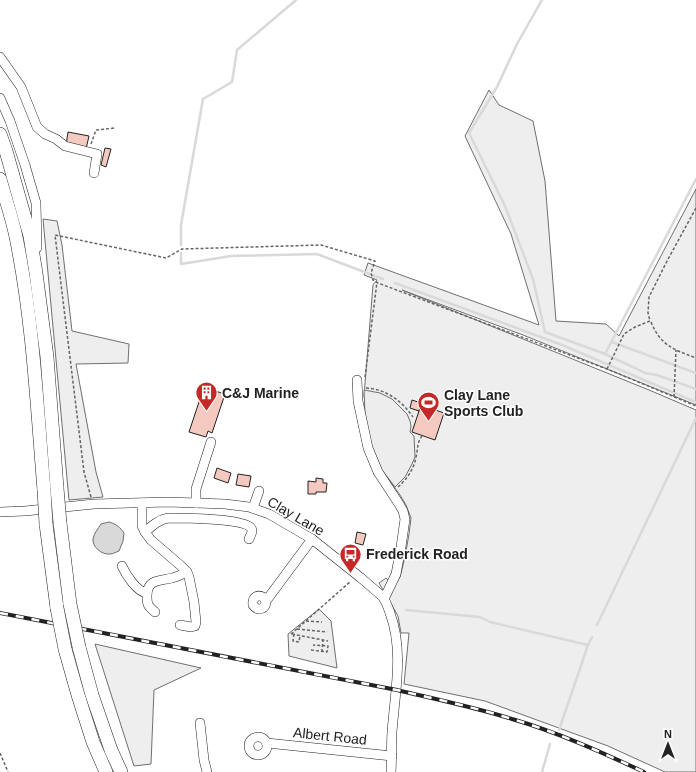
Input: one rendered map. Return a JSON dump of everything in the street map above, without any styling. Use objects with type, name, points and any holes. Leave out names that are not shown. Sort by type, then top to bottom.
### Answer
[{"type":"highway","points":[[0,134],[30,236],[36,273],[47,357],[60,523],[70,604],[79,647],[92,695],[120,772]]},
{"type":"highway","points":[[0,179],[16,235],[25,284],[34,357],[46,524],[57,608],[65,649],[78,695],[91,735],[106,772]]},
{"type":"street","points":[[0,57],[21,87],[37,127],[45,134],[56,139],[65,146],[97,154],[94,173]]},
{"type":"street","points":[[0,98],[10,121],[25,165],[36,204],[36,273]]},
{"type":"street","points":[[362,380],[358,401],[368,448],[378,472],[403,511],[405,518],[396,574],[384,599]]},
{"type":"street","points":[[196,503],[196,489],[211,442]]},
{"type":"street","points":[[253,508],[260,491]]},
{"type":"street","name":"Clay Lane","points":[[0,512],[94,504],[168,502],[225,504],[253,508],[269,514],[312,540],[362,578],[384,599],[389,607],[393,620],[397,645],[398,672],[392,732],[392,772]]},
{"type":"street","points":[[142,503],[142,526],[145,532],[155,544],[180,564],[187,572],[194,602],[196,622],[195,626],[191,627],[180,625]]},
{"type":"street","points":[[145,532],[158,521],[168,518],[228,520],[252,528],[249,539]]},
{"type":"street","points":[[266,601],[312,540]]},
{"type":"street","points":[[122,566],[127,576],[143,592],[147,593]]},
{"type":"street","points":[[155,612],[148,607],[147,604],[147,593],[150,586],[155,581],[173,578],[187,572]]},
{"type":"street","points":[[200,723],[204,760],[207,772]]},
{"type":"street","name":"Albert Road","points":[[266,744],[392,756]]},
{"type":"path","points":[[89,152],[96,130],[115,128]]},
{"type":"path","points":[[696,208],[649,297],[648,313],[650,322],[660,339],[676,350],[696,358]]},
{"type":"path","points":[[94,504],[84,472],[55,235],[166,258],[182,249],[321,245],[375,261],[371,273],[373,280],[377,282],[607,368],[674,398],[696,406]]},
{"type":"path","points":[[364,388],[362,380],[377,282]]},
{"type":"path","points":[[607,368],[624,334],[635,327],[650,322]]},
{"type":"path","points":[[674,398],[676,350]]},
{"type":"path","points":[[392,493],[404,481],[413,467],[416,458],[418,440],[422,436]]},
{"type":"path","points":[[300,636],[299,642],[293,641],[294,634],[291,634],[353,579],[362,578]]},
{"type":"path","points":[[306,621],[322,622]]},
{"type":"path","points":[[297,629],[327,632]]},
{"type":"path","points":[[294,634],[328,641]]},
{"type":"path","points":[[322,652],[323,640]]},
{"type":"path","points":[[311,650],[327,652],[328,646],[313,645]]},
{"type":"path","points":[[0,753],[8,772]]},
{"type":"shaded area","points":[[489,90],[499,105],[533,121],[545,181],[556,321],[606,324],[619,336],[696,189],[696,405],[523,335],[402,290],[696,410],[696,772],[665,772],[608,746],[485,701],[404,684],[409,633],[401,633],[398,616],[379,583],[386,578],[394,586],[400,577],[405,557],[411,518],[400,495],[382,470],[364,396],[373,285],[377,280],[364,275],[368,263],[539,325],[511,234],[465,136]]},
{"type":"shaded area","points":[[43,219],[57,221],[62,245],[72,331],[129,344],[128,363],[76,364],[96,472],[103,497],[69,500]]},
{"type":"shaded area","points":[[364,390],[380,393],[392,399],[407,414],[410,421],[410,432],[414,436],[415,457],[405,477],[395,487],[382,470],[370,444],[365,414]]},
{"type":"shaded area","points":[[109,522],[118,526],[124,533],[119,551],[112,554],[101,552],[96,548],[93,542],[95,533],[101,524]]},
{"type":"shaded area","points":[[319,609],[331,621],[337,668],[289,656],[288,634]]},
{"type":"shaded area","points":[[95,644],[201,668],[154,690],[151,764],[134,766]]},
{"type":"building","points":[[68,132],[89,136],[86,149],[66,145]]},
{"type":"building","points":[[105,148],[111,149],[106,167],[101,165]]},
{"type":"building","name":"C&J Marine","points":[[212,390],[225,394],[212,433],[208,431],[206,437],[189,432],[202,393],[210,395]]},
{"type":"building","points":[[412,400],[421,403],[419,411],[410,408]]},
{"type":"building","name":"Clay Lane Sports Club","points":[[421,405],[444,413],[435,440],[412,432]]},
{"type":"building","points":[[217,468],[231,473],[228,483],[214,478]]},
{"type":"building","points":[[238,474],[251,476],[249,487],[236,485]]},
{"type":"building","points":[[316,478],[323,479],[323,483],[327,483],[326,492],[308,494],[308,481],[316,482]]},
{"type":"building","points":[[357,532],[366,534],[363,545],[355,543]]},
{"type":"waterway","points":[[181,245],[181,225],[203,99],[232,82],[237,50],[296,0]]},
{"type":"waterway","points":[[542,0],[517,44],[497,87],[469,133],[505,206],[533,279],[545,332],[605,354],[645,373],[657,375],[696,389]]},
{"type":"waterway","points":[[605,354],[696,179]]},
{"type":"waterway","points":[[181,253],[181,264],[231,256],[317,254],[383,279]]},
{"type":"waterway","points":[[395,283],[562,345],[696,402]]},
{"type":"waterway","points":[[612,342],[696,373]]},
{"type":"waterway","points":[[597,625],[696,418]]},
{"type":"waterway","points":[[406,610],[480,617],[490,622],[588,645]]},
{"type":"waterway","points":[[559,730],[592,637]]},
{"type":"waterway","points":[[542,772],[550,744]]},
{"type":"railway","points":[[0,613],[397,690],[469,707],[546,730],[644,772]]},
{"type":"place","name":"C&J Marine","points":[[207,412]]},
{"type":"place","name":"Clay Lane Sports Club","points":[[428,422]]},
{"type":"place","name":"Frederick Road","points":[[350,574]]}]
